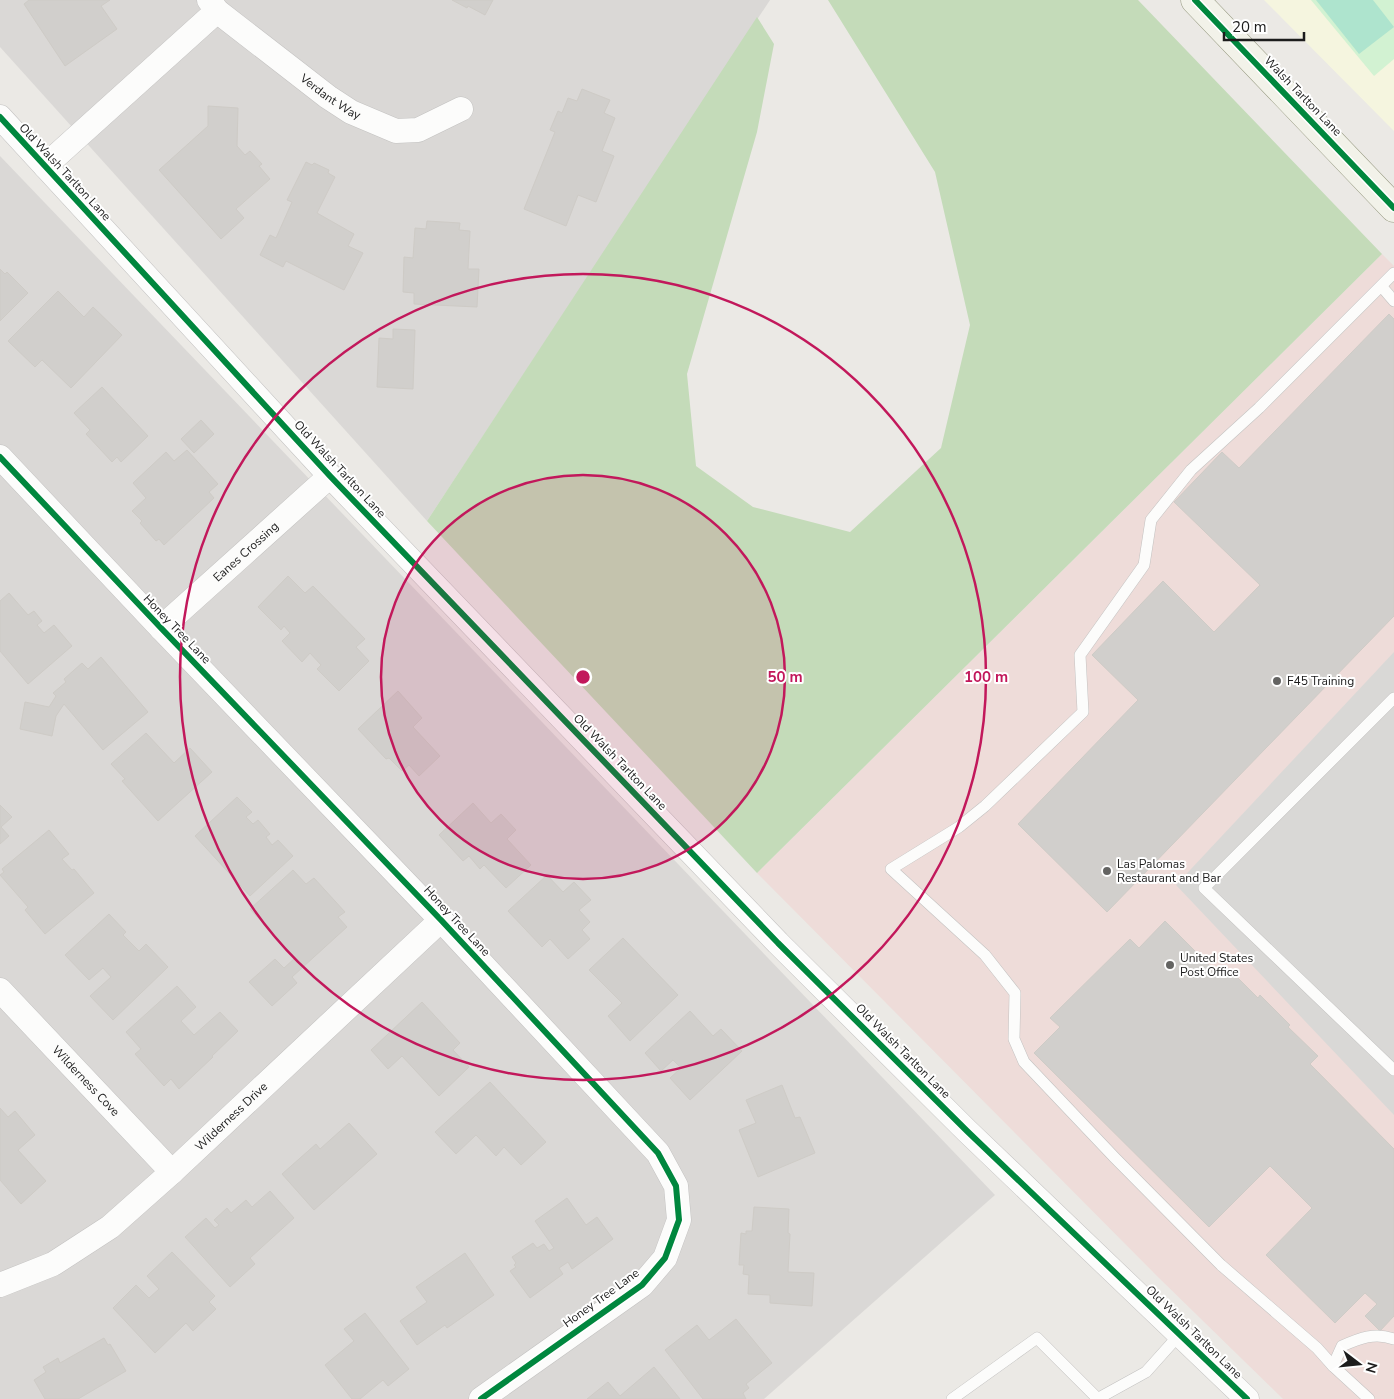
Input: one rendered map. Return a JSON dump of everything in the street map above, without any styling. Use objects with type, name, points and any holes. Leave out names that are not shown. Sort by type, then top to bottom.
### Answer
[{"type":"street","name":"Walsh Tarlton Lane","points":[[1195,0],[1394,208]]},
{"type":"street","name":"Verdant Way","points":[[45,166],[213,5],[328,97],[351,112],[396,131],[418,130],[461,109]]},
{"type":"street","name":"Old Walsh Tarlton Lane","points":[[0,117],[330,476],[778,943],[967,1131],[1247,1399]]},
{"type":"street","name":"Honey Tree Lane","points":[[0,457],[441,920],[658,1153],[676,1186],[679,1220],[665,1258],[642,1285],[481,1399]]},
{"type":"street","name":"Eanes Crossing","points":[[161,628],[330,476]]},
{"type":"street","name":"Wilderness Drive","points":[[0,1285],[53,1264],[102,1232],[172,1172],[441,920]]},
{"type":"street","name":"Wilderness Cove","points":[[0,990],[172,1172]]},
{"type":"lane","points":[[1369,1399],[1316,1348],[1221,1265],[1115,1158],[1024,1062],[1014,1039],[1015,992],[986,955],[891,869],[959,827],[985,806],[1083,712],[1080,655],[1144,565],[1151,520],[1191,470],[1259,408],[1394,273]]},
{"type":"lane","points":[[1382,287],[1394,301]]},
{"type":"lane","points":[[1394,698],[1204,888],[1394,1070]]},
{"type":"lane","points":[[952,1399],[1037,1338],[1097,1399],[1146,1372],[1180,1334]]},
{"type":"lane","points":[[1333,1366],[1342,1346],[1363,1337],[1384,1335],[1394,1339]]},
{"type":"shaded area","points":[[0,0],[770,0],[427,521],[0,47]]},
{"type":"shaded area","points":[[1264,0],[1394,0],[1394,131]]},
{"type":"shaded area","points":[[0,156],[995,1195],[764,1399],[0,1399]]},
{"type":"shaded area","points":[[1382,254],[1394,266],[1394,1399],[1283,1399],[1158,1277],[757,873]]},
{"type":"shaded area","points":[[1394,652],[1394,1115],[1176,885]]},
{"type":"green space","points":[[828,0],[1138,0],[1382,254],[757,873],[427,521],[757,17],[774,44],[757,132],[687,374],[696,466],[753,507],[850,532],[941,448],[970,325],[935,172]]},
{"type":"green space","points":[[1311,0],[1394,0],[1394,59],[1374,76]]},
{"type":"green space","points":[[1316,0],[1373,0],[1394,27],[1359,54]]},
{"type":"building","points":[[29,0],[110,0],[101,6],[117,29],[65,66],[24,4]]},
{"type":"building","points":[[452,0],[493,0],[485,15]]},
{"type":"building","points":[[582,89],[610,100],[604,113],[615,118],[602,151],[614,156],[596,202],[578,195],[566,226],[524,209],[555,132],[550,130],[558,111],[562,113],[568,98],[577,101]]},
{"type":"building","points":[[208,106],[238,108],[237,146],[245,155],[250,151],[262,164],[259,166],[270,179],[236,209],[244,218],[221,239],[159,170],[208,126]]},
{"type":"building","points":[[306,162],[312,165],[314,163],[329,170],[328,173],[335,177],[317,213],[354,234],[348,246],[363,253],[344,290],[286,261],[283,267],[260,255],[270,235],[276,238],[292,202],[287,200]]},
{"type":"building","points":[[427,221],[460,223],[459,230],[470,231],[468,269],[479,269],[477,307],[414,304],[414,293],[403,292],[404,257],[413,258],[415,228],[426,229]]},
{"type":"building","points":[[0,269],[5,274],[7,272],[28,293],[0,321]]},
{"type":"building","points":[[58,291],[84,317],[93,307],[122,335],[71,388],[42,360],[35,367],[8,341]]},
{"type":"building","points":[[1389,314],[1394,319],[1394,616],[1107,912],[1018,824],[1138,700],[1092,655],[1163,581],[1214,632],[1260,585],[1174,502],[1222,452],[1239,468]]},
{"type":"building","points":[[393,329],[415,330],[413,389],[377,387],[379,338],[393,339]]},
{"type":"building","points":[[102,387],[148,436],[121,462],[117,457],[112,462],[86,434],[90,430],[74,413]]},
{"type":"building","points":[[201,420],[214,434],[194,453],[181,439]]},
{"type":"building","points":[[187,450],[218,484],[209,492],[214,498],[164,545],[159,539],[156,541],[140,523],[142,521],[132,511],[146,498],[133,483],[166,452],[174,461]]},
{"type":"building","points":[[288,576],[305,593],[313,586],[365,639],[356,647],[369,661],[339,691],[317,669],[321,665],[310,653],[302,662],[282,641],[290,633],[284,626],[281,630],[258,607]]},
{"type":"building","points":[[9,593],[28,615],[34,611],[42,621],[37,625],[44,633],[54,625],[72,646],[28,684],[0,651],[0,601]]},
{"type":"building","points":[[101,657],[148,712],[103,750],[64,704],[56,716],[52,736],[20,729],[25,702],[49,707],[56,696],[53,693],[66,682],[64,679],[82,663],[88,669]]},
{"type":"building","points":[[398,691],[422,718],[413,727],[440,756],[419,776],[409,765],[402,771],[389,758],[386,759],[358,729]]},
{"type":"building","points":[[146,733],[174,763],[190,748],[212,772],[158,821],[122,781],[125,779],[111,764]]},
{"type":"building","points":[[237,797],[252,812],[246,817],[253,824],[258,820],[270,834],[266,837],[272,845],[278,840],[293,856],[250,896],[195,836]]},
{"type":"building","points":[[473,803],[491,823],[501,814],[516,830],[507,839],[531,865],[506,888],[484,865],[480,869],[469,856],[463,861],[439,835]]},
{"type":"building","points":[[0,805],[12,817],[1,827],[9,836],[0,844]]},
{"type":"building","points":[[49,830],[69,854],[62,859],[72,870],[74,869],[94,893],[45,934],[25,910],[28,907],[0,875],[4,872],[2,869]]},
{"type":"building","points":[[293,870],[306,884],[314,878],[345,912],[338,917],[347,927],[292,977],[297,983],[272,1006],[249,982],[275,959],[284,968],[295,958],[250,909]]},
{"type":"building","points":[[547,875],[563,892],[574,882],[591,900],[579,910],[590,922],[582,930],[590,939],[568,959],[550,939],[542,947],[508,911]]},
{"type":"building","points":[[109,914],[126,932],[123,935],[139,951],[146,944],[168,967],[113,1020],[90,996],[111,977],[103,968],[89,980],[65,955]]},
{"type":"building","points":[[1165,921],[1220,976],[1228,968],[1258,998],[1260,995],[1290,1025],[1288,1027],[1318,1056],[1310,1064],[1394,1149],[1394,1316],[1380,1331],[1365,1316],[1377,1304],[1365,1293],[1335,1323],[1266,1255],[1312,1208],[1270,1166],[1209,1227],[1034,1053],[1060,1027],[1050,1018],[1130,939],[1139,948]]},
{"type":"building","points":[[623,938],[678,995],[630,1041],[608,1016],[622,1003],[589,970]]},
{"type":"building","points":[[177,986],[196,1007],[181,1021],[194,1035],[220,1012],[238,1031],[179,1089],[171,1079],[164,1086],[135,1054],[141,1049],[126,1032]]},
{"type":"building","points":[[422,1002],[460,1043],[453,1050],[469,1067],[439,1096],[402,1056],[388,1069],[371,1050]]},
{"type":"building","points":[[690,1011],[713,1036],[721,1029],[742,1051],[690,1100],[670,1078],[681,1068],[673,1060],[661,1071],[645,1053]]},
{"type":"building","points":[[490,1082],[546,1142],[521,1165],[504,1147],[496,1156],[476,1135],[456,1154],[435,1132]]},
{"type":"building","points":[[782,1085],[795,1118],[800,1117],[815,1153],[758,1177],[739,1130],[756,1123],[746,1100]]},
{"type":"building","points":[[0,1108],[8,1117],[15,1111],[35,1135],[18,1150],[46,1181],[21,1204],[0,1180]]},
{"type":"building","points":[[349,1123],[377,1154],[314,1210],[282,1174],[316,1144],[320,1149]]},
{"type":"building","points":[[270,1191],[294,1218],[250,1258],[255,1264],[230,1287],[185,1237],[206,1218],[215,1228],[219,1225],[214,1220],[227,1208],[231,1213],[246,1200],[252,1207]]},
{"type":"building","points":[[567,1198],[586,1225],[597,1217],[613,1239],[572,1269],[568,1262],[559,1268],[563,1274],[530,1298],[510,1271],[516,1267],[512,1257],[533,1243],[537,1248],[544,1244],[549,1251],[554,1248],[535,1221]]},
{"type":"building","points":[[754,1207],[789,1209],[788,1272],[814,1273],[812,1306],[770,1303],[770,1295],[748,1294],[749,1275],[743,1274],[744,1265],[739,1265],[741,1233],[746,1234],[746,1231],[752,1231]]},
{"type":"building","points":[[172,1252],[215,1296],[209,1302],[216,1309],[193,1331],[186,1323],[155,1353],[113,1308],[136,1285],[149,1298],[159,1289],[147,1276]]},
{"type":"building","points":[[465,1253],[494,1295],[447,1328],[445,1325],[417,1345],[400,1321],[427,1302],[416,1287]]},
{"type":"building","points":[[365,1313],[409,1369],[388,1386],[383,1380],[360,1399],[352,1399],[325,1365],[354,1341],[344,1329]]},
{"type":"building","points":[[736,1319],[772,1363],[746,1384],[749,1388],[743,1393],[746,1399],[703,1399],[665,1350],[697,1325],[709,1340]]},
{"type":"building","points":[[104,1338],[108,1345],[110,1344],[126,1371],[78,1399],[45,1399],[34,1380],[46,1372],[43,1367],[58,1358],[60,1363]]},
{"type":"building","points":[[654,1367],[680,1399],[587,1399],[608,1382],[620,1396]]},
{"type":"cycle path","points":[[1195,0],[1394,208]]},
{"type":"cycle path","points":[[0,117],[330,476],[778,943],[967,1131],[1247,1399]]},
{"type":"cycle path","points":[[0,457],[441,920],[658,1153],[676,1186],[679,1220],[665,1258],[642,1285],[481,1399]]},
{"type":"place","name":"F45 Training","points":[[1277,681]]},
{"type":"place","name":"Las Palomas Restaurant and Bar","points":[[1107,871]]},
{"type":"place","name":"United States Post Office","points":[[1170,965]]}]
